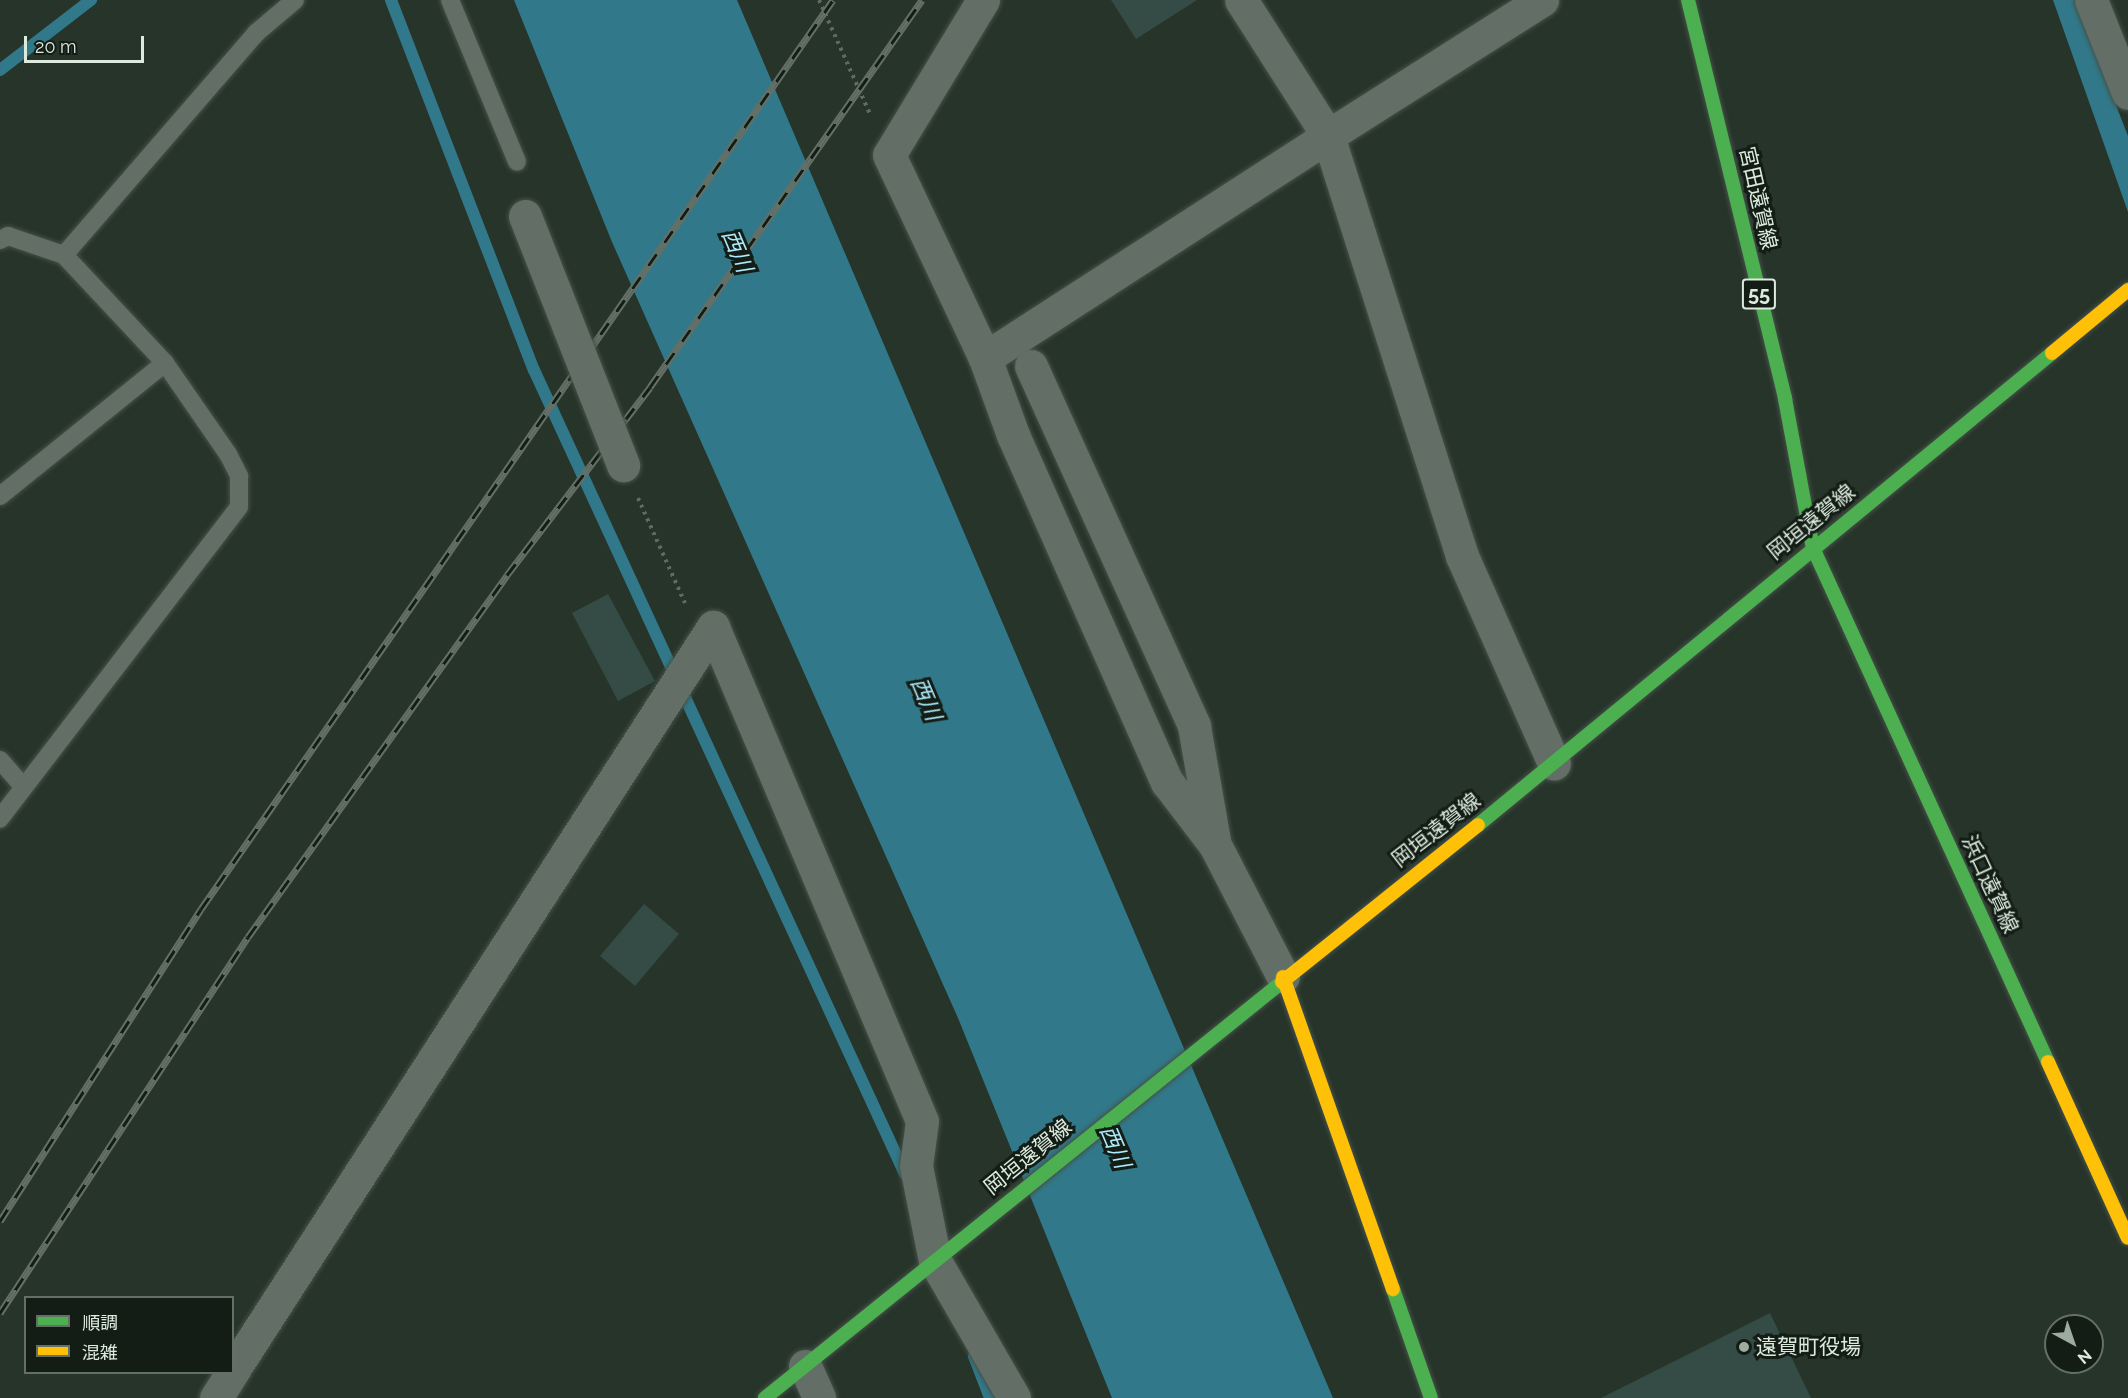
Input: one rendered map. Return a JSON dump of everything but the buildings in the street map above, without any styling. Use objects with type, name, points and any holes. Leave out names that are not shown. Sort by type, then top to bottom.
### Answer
[{"type":"main road","name":"宮田遠賀線","points":[[1688,0],[1785,399],[1813,548]]},
{"type":"main road","name":"岡垣遠賀線","points":[[765,1398],[1245,1007],[1554,764],[2128,290]]},
{"type":"main road","name":"浜口遠賀線","points":[[1813,548],[2128,1238]]},
{"type":"main road","points":[[1283,977],[1431,1398]]},
{"type":"street","points":[[983,0],[889,155],[985,358],[1167,782],[1215,846],[1283,977]]},
{"type":"street","points":[[1241,0],[1328,135],[1462,555],[1554,764]]},
{"type":"street","points":[[985,358],[1328,135],[1542,0]]},
{"type":"street","points":[[2091,0],[2128,93]]},
{"type":"street","points":[[525,216],[623,465]]},
{"type":"street","points":[[1031,366],[1194,726],[1215,846]]},
{"type":"street","points":[[234,1369],[713,627],[922,1121],[916,1166],[935,1261],[1014,1398]]},
{"type":"street","points":[[805,1366],[819,1398]]},
{"type":"street","points":[[216,1398],[231,1374]]},
{"type":"lane","points":[[64,255],[256,33],[295,0]]},
{"type":"lane","points":[[450,0],[517,162]]},
{"type":"lane","points":[[0,240],[8,236],[64,255],[165,363],[239,476],[239,507],[23,786],[0,819]]},
{"type":"lane","points":[[0,496],[165,363]]},
{"type":"lane","points":[[0,760],[23,786]]},
{"type":"path","points":[[819,0],[889,155]]},
{"type":"path","points":[[623,465],[687,607]]},
{"type":"water","name":"西川","points":[[514,0],[737,0],[1333,1398],[1112,1398],[958,1018],[612,242]]},
{"type":"water","points":[[2053,0],[2075,0],[2128,136],[2128,212]]},
{"type":"waterway","points":[[0,70],[91,0]]},
{"type":"waterway","points":[[391,0],[534,370],[905,1174]]},
{"type":"waterway","points":[[974,1356],[990,1398]]},
{"type":"railway","points":[[0,1221],[201,909],[833,0]]},
{"type":"railway","points":[[0,1313],[248,937],[507,575],[650,387],[922,0]]},
{"type":"traffic: fast","points":[[1688,0],[1785,399],[1813,548]]},
{"type":"traffic: fast","points":[[1478,825],[2052,353]]},
{"type":"traffic: fast","points":[[1813,548],[2048,1062]]},
{"type":"traffic: fast","points":[[765,1398],[1282,982]]},
{"type":"traffic: fast","points":[[1393,1289],[1431,1398]]},
{"type":"traffic: slow","points":[[2052,353],[2128,290]]},
{"type":"traffic: slow","points":[[1282,982],[1478,825]]},
{"type":"traffic: slow","points":[[1283,977],[1393,1289]]},
{"type":"traffic: slow","points":[[2048,1062],[2128,1238]]},
{"type":"place","name":"遠賀町役場","points":[[1744,1347]]}]
